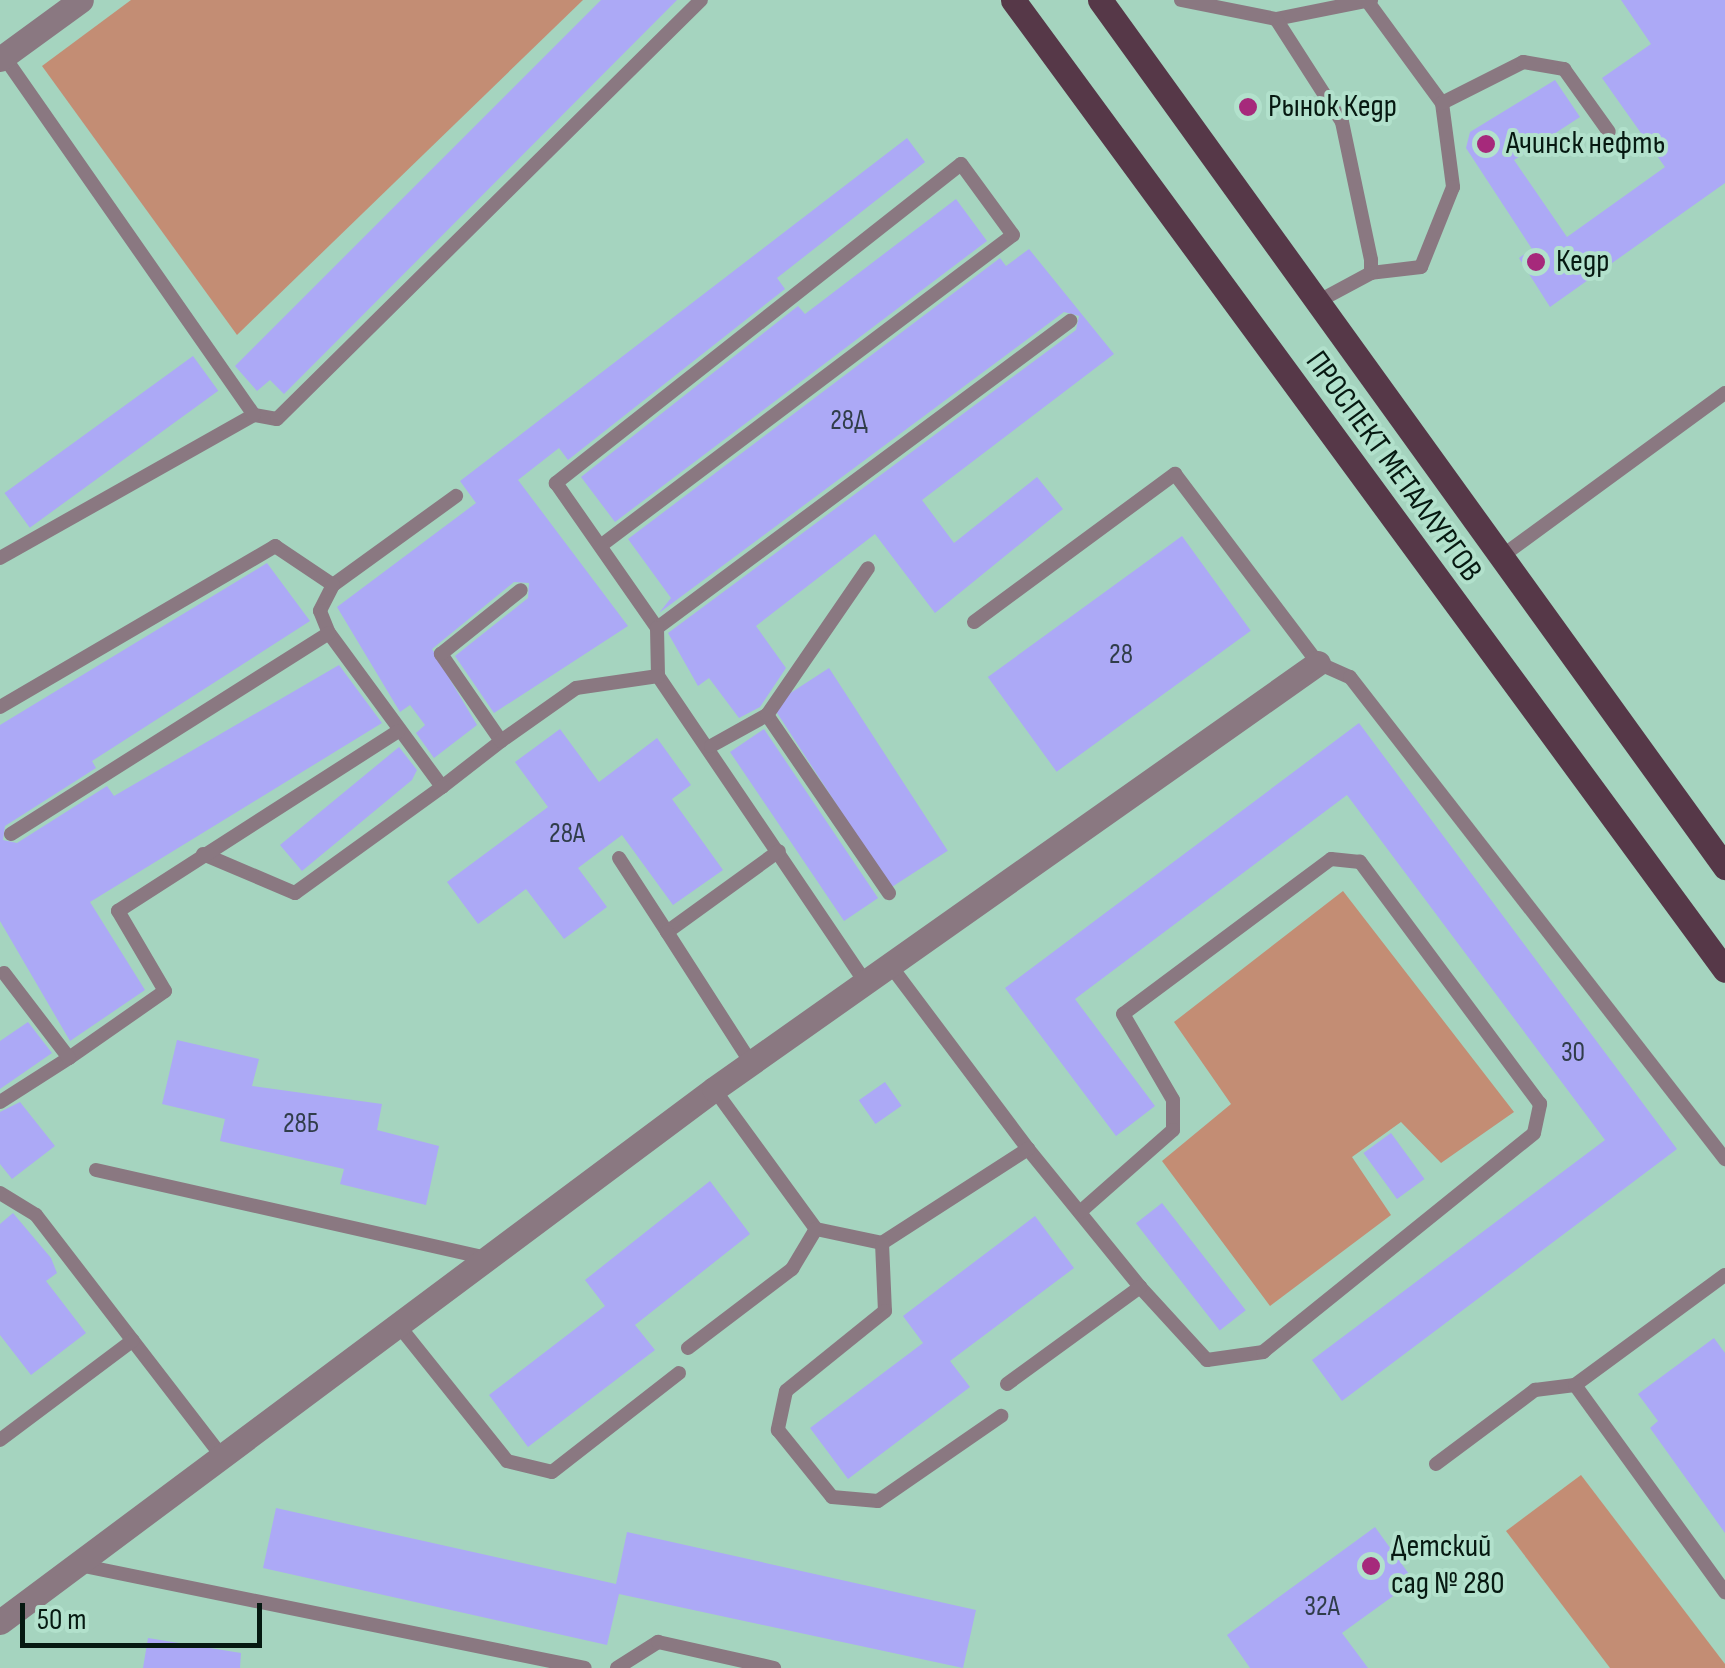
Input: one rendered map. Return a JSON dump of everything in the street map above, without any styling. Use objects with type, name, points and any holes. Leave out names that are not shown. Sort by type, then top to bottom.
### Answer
[{"type":"main road","name":"ПРОСПЕКТ МЕТАЛЛУРГОВ","points":[[1013,0],[1725,970]]},
{"type":"main road","name":"ПРОСПЕКТ МЕТАЛЛУРГОВ","points":[[1100,0],[1498,560],[1725,868]]},
{"type":"street","points":[[2,57],[81,0]]},
{"type":"street","points":[[0,1622],[751,1063],[1318,663]]},
{"type":"lane","points":[[0,558],[254,415],[278,419],[701,0]]},
{"type":"lane","points":[[1182,0],[1276,20],[1369,1],[1442,104],[1453,187],[1421,266],[1370,272],[1317,302]]},
{"type":"lane","points":[[1276,20],[1342,122],[1370,272]]},
{"type":"lane","points":[[2,57],[254,415]]},
{"type":"lane","points":[[1442,104],[1523,62],[1564,70],[1608,132]]},
{"type":"lane","points":[[603,544],[1013,235],[961,164],[556,482],[603,544],[657,628],[658,676],[711,746],[866,983]]},
{"type":"lane","points":[[657,628],[1070,322]]},
{"type":"lane","points":[[1498,560],[1725,393]]},
{"type":"lane","points":[[974,622],[1175,474],[1318,663],[1350,677],[1725,1159]]},
{"type":"lane","points":[[442,787],[329,632],[320,611],[333,586],[456,496]]},
{"type":"lane","points":[[0,707],[275,546],[333,586]]},
{"type":"lane","points":[[711,746],[767,715],[868,568]]},
{"type":"lane","points":[[501,741],[441,654],[520,590]]},
{"type":"lane","points":[[12,834],[329,632]]},
{"type":"lane","points":[[203,854],[295,894],[576,688],[658,676]]},
{"type":"lane","points":[[767,715],[888,893]]},
{"type":"lane","points":[[0,1102],[165,991],[118,911],[398,731]]},
{"type":"lane","points":[[666,932],[780,850]]},
{"type":"lane","points":[[619,858],[751,1063]]},
{"type":"lane","points":[[890,965],[1028,1149],[1140,1287],[1207,1360],[1263,1352],[1534,1133],[1540,1104],[1360,862],[1332,859],[1123,1014],[1173,1100],[1173,1130],[1080,1212]]},
{"type":"lane","points":[[1,971],[69,1058]]},
{"type":"lane","points":[[714,1090],[816,1230],[882,1243],[1028,1149]]},
{"type":"lane","points":[[96,1170],[488,1258]]},
{"type":"lane","points":[[0,1193],[36,1215],[221,1455]]},
{"type":"lane","points":[[688,1348],[792,1269],[816,1230]]},
{"type":"lane","points":[[882,1243],[885,1312],[786,1390],[778,1430],[832,1497],[878,1502],[1001,1416]]},
{"type":"lane","points":[[1436,1464],[1535,1390],[1575,1384],[1725,1275]]},
{"type":"lane","points":[[1007,1384],[1140,1287]]},
{"type":"lane","points":[[399,1326],[507,1462],[552,1472],[679,1373]]},
{"type":"lane","points":[[0,1440],[133,1340]]},
{"type":"lane","points":[[1575,1384],[1725,1592]]},
{"type":"lane","points":[[79,1565],[585,1668]]},
{"type":"lane","points":[[617,1668],[658,1642],[774,1668]]},
{"type":"shaded area","points":[[131,0],[583,0],[237,335],[42,66]]},
{"type":"shaded area","points":[[1343,891],[1514,1112],[1441,1163],[1401,1122],[1352,1157],[1391,1215],[1270,1306],[1162,1161],[1231,1104],[1174,1022]]},
{"type":"shaded area","points":[[1581,1475],[1725,1668],[1610,1668],[1506,1531]]},
{"type":"building","points":[[601,0],[677,0],[284,394],[270,380],[257,391],[235,366]]},
{"type":"building","points":[[1621,0],[1725,0],[1725,183],[1550,307],[1519,258],[1532,249],[1466,148],[1470,132],[1555,80],[1580,117],[1514,160],[1567,237],[1665,167],[1602,78],[1651,44]]},
{"type":"building","points":[[907,138],[925,162],[777,278],[785,289],[568,460],[559,448],[518,480],[628,626],[494,713],[455,656],[528,598],[529,583],[514,582],[432,649],[477,725],[434,758],[416,733],[425,725],[410,705],[400,712],[337,607],[476,503],[460,481]]},
{"type":"building","points":[[956,199],[987,241],[615,522],[581,477],[798,306],[805,314]]},
{"type":"building","points":[[1029,249],[1114,354],[922,500],[954,543],[1037,477],[1063,509],[935,613],[875,534],[756,626],[786,668],[760,707],[739,718],[709,678],[698,686],[668,633],[1076,330],[1079,316],[1064,312],[659,613],[671,598],[628,539],[1000,258],[1006,266]]},
{"type":"building","points":[[193,356],[218,391],[30,528],[4,493]]},
{"type":"building","points":[[1182,536],[1251,631],[1057,772],[988,677]]},
{"type":"building","points":[[267,563],[310,621],[92,761],[96,768],[5,826],[3,840],[17,843],[107,786],[114,796],[339,665],[382,723],[90,902],[145,990],[70,1041],[0,921],[0,725]]},
{"type":"building","points":[[829,668],[948,851],[891,888],[772,705]]},
{"type":"building","points":[[1359,723],[1677,1149],[1342,1401],[1312,1360],[1605,1140],[1347,795],[1075,999],[1155,1106],[1116,1136],[1005,988]]},
{"type":"building","points":[[560,729],[599,782],[657,738],[691,785],[672,799],[723,870],[673,905],[622,835],[578,868],[607,907],[564,939],[526,889],[478,924],[447,882],[548,807],[515,762]]},
{"type":"building","points":[[764,729],[878,898],[844,921],[730,752]]},
{"type":"building","points":[[399,747],[417,770],[412,780],[302,871],[280,845]]},
{"type":"building","points":[[28,1022],[52,1053],[0,1089],[0,1041]]},
{"type":"building","points":[[177,1040],[259,1059],[252,1086],[382,1104],[377,1130],[439,1146],[426,1205],[340,1184],[344,1169],[220,1141],[225,1119],[162,1104]]},
{"type":"building","points":[[885,1082],[902,1106],[875,1124],[859,1100]]},
{"type":"building","points":[[20,1102],[55,1146],[12,1179],[0,1164],[0,1112]]},
{"type":"building","points":[[1391,1133],[1425,1179],[1397,1199],[1363,1153]]},
{"type":"building","points":[[710,1181],[750,1234],[635,1325],[655,1350],[528,1447],[489,1395],[605,1306],[585,1280]]},
{"type":"building","points":[[1162,1203],[1246,1310],[1220,1330],[1136,1223]]},
{"type":"building","points":[[13,1213],[51,1258],[57,1273],[46,1281],[86,1333],[31,1375],[0,1335],[0,1224]]},
{"type":"building","points":[[1035,1216],[1074,1268],[950,1361],[970,1387],[848,1479],[810,1428],[923,1343],[903,1316]]},
{"type":"building","points":[[1714,1338],[1725,1353],[1725,1533],[1650,1428],[1658,1421],[1638,1394]]},
{"type":"building","points":[[276,1508],[616,1584],[627,1532],[976,1610],[963,1668],[619,1594],[607,1645],[263,1568]]},
{"type":"building","points":[[1375,1527],[1414,1581],[1342,1633],[1368,1668],[1250,1668],[1227,1635]]},
{"type":"building","points":[[148,1638],[241,1653],[240,1668],[143,1668]]},
{"type":"place","name":"Рынок Кедр","points":[[1248,107]]},
{"type":"place","name":"Ачинск нефть","points":[[1486,144]]},
{"type":"place","name":"Кедр","points":[[1536,262]]},
{"type":"place","name":"Детский сад № 280","points":[[1371,1566]]}]
